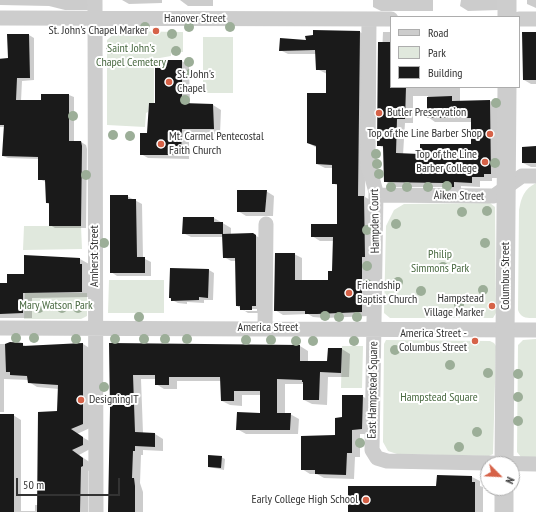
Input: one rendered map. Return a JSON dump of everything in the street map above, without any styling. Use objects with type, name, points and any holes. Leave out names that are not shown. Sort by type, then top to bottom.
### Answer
[{"type":"street","name":"Amherst Street","points":[[95,0],[96,512]]},
{"type":"street","points":[[507,0],[507,16]]},
{"type":"street","name":"Hanover Street","points":[[0,18],[390,19]]},
{"type":"street","name":"Hampden Court","points":[[369,19],[368,163],[375,184],[376,195],[375,329]]},
{"type":"street","points":[[520,19],[536,19]]},
{"type":"street","name":"Columbus Street","points":[[504,456],[507,88]]},
{"type":"street","name":"Aiken Street","points":[[376,195],[494,196],[522,176],[536,176]]},
{"type":"street","points":[[265,328],[266,224]]},
{"type":"street","name":"America Street","points":[[0,328],[536,330]]},
{"type":"street","name":"East Hampstead Square","points":[[375,329],[372,450],[377,458],[387,461],[480,463]]},
{"type":"street","name":"East Hampstead Square","points":[[520,464],[536,464]]},
{"type":"street","points":[[504,496],[504,512]]},
{"type":"green space","name":"Saint John's Chapel Cemetery","points":[[117,31],[183,32],[183,52],[171,52],[171,56],[154,59],[154,103],[149,103],[148,112],[146,113],[145,127],[107,125],[107,40]]},
{"type":"green space","points":[[203,37],[233,37],[233,93],[203,93]]},
{"type":"green space","points":[[536,183],[536,318],[530,318],[521,315],[518,310],[519,210],[524,194],[532,185]]},
{"type":"green space","name":"Philip Simmons Park","points":[[490,203],[495,207],[496,313],[493,318],[390,318],[384,313],[386,226],[394,210],[404,204]]},
{"type":"green space","points":[[24,226],[81,226],[82,249],[23,250]]},
{"type":"green space","points":[[109,280],[164,280],[164,313],[108,313]]},
{"type":"green space","name":"Mary Watson Park","points":[[25,293],[87,293],[87,316],[81,319],[24,319]]},
{"type":"green space","points":[[536,339],[536,457],[521,457],[517,452],[518,345],[523,340]]},
{"type":"green space","name":"Hampstead Square","points":[[386,340],[490,341],[494,343],[496,346],[493,454],[489,456],[397,454],[388,451],[383,442],[384,344]]},
{"type":"green space","points":[[342,346],[363,346],[362,388],[341,388]]},
{"type":"building","points":[[313,30],[360,31],[358,196],[364,196],[365,257],[362,257],[362,312],[305,314],[305,311],[274,311],[275,253],[295,253],[295,280],[328,280],[328,271],[332,271],[333,237],[311,237],[311,224],[337,224],[337,184],[332,184],[332,165],[316,164],[316,146],[307,143],[307,93],[326,93],[326,70],[316,70],[315,50],[279,51],[280,38],[306,40],[305,36],[313,35]]},
{"type":"building","points":[[522,32],[536,32],[536,80],[523,80]]},
{"type":"building","points":[[7,34],[29,34],[30,78],[17,78],[16,100],[41,100],[41,94],[69,94],[69,141],[81,141],[82,146],[81,226],[49,226],[49,203],[46,203],[45,180],[38,180],[38,157],[2,156],[4,125],[0,125],[0,59],[8,58]]},
{"type":"building","points":[[378,42],[390,42],[390,88],[406,88],[405,119],[397,119],[396,153],[420,154],[420,144],[471,144],[471,118],[427,118],[427,97],[452,96],[452,101],[490,100],[491,174],[484,174],[484,177],[472,177],[472,183],[454,182],[454,187],[444,187],[444,183],[384,182],[383,146],[377,146]]},
{"type":"building","name":"St. John's Chapel","points":[[155,60],[182,60],[182,103],[213,104],[214,129],[182,129],[181,155],[140,155],[140,133],[147,133],[149,103],[155,103]]},
{"type":"building","points":[[536,146],[536,163],[522,163],[522,147]]},
{"type":"building","points":[[237,190],[267,190],[265,212],[237,212]]},
{"type":"building","points":[[110,195],[128,195],[128,199],[136,199],[137,257],[145,257],[145,273],[110,273]]},
{"type":"building","points":[[183,217],[214,217],[214,222],[223,222],[223,234],[182,234]]},
{"type":"building","points":[[253,233],[256,235],[256,306],[252,306],[252,310],[240,310],[240,306],[236,306],[235,258],[223,258],[222,234]]},
{"type":"building","points":[[24,255],[80,258],[80,264],[82,264],[82,292],[23,293],[23,313],[0,314],[0,283],[7,283],[7,274],[24,274]]},
{"type":"building","points":[[170,268],[209,269],[208,298],[199,297],[199,300],[171,301],[171,298],[169,298]]},
{"type":"building","points":[[10,342],[23,343],[23,346],[83,343],[83,424],[71,429],[83,437],[83,445],[72,450],[83,458],[83,466],[81,467],[80,512],[37,512],[38,412],[57,411],[58,385],[28,383],[27,376],[10,375],[10,372],[6,372],[5,344]]},
{"type":"building","points":[[109,343],[300,345],[300,361],[327,361],[328,348],[342,348],[341,373],[320,372],[319,400],[303,400],[302,380],[277,379],[277,413],[291,413],[290,430],[236,430],[237,412],[260,413],[260,391],[234,391],[234,401],[221,401],[220,377],[169,377],[169,385],[155,385],[155,375],[133,375],[135,432],[155,433],[155,447],[135,446],[135,451],[133,451],[132,478],[134,478],[135,486],[135,512],[108,512],[110,409]]},
{"type":"building","points":[[342,395],[363,395],[362,429],[352,430],[352,453],[347,453],[346,475],[315,474],[315,470],[301,470],[301,436],[335,435],[335,418],[342,417]]},
{"type":"building","points":[[0,414],[14,414],[14,512],[0,512]]},
{"type":"building","points":[[208,455],[222,456],[221,468],[208,467]]},
{"type":"building","points":[[437,475],[472,476],[472,482],[475,482],[475,512],[348,512],[348,486],[436,486]]},
{"type":"place","name":"St. John's Chapel Marker","points":[[156,31]]},
{"type":"place","name":"St. John's Chapel","points":[[169,82]]},
{"type":"place","name":"Butler Preservation","points":[[379,113]]},
{"type":"place","name":"Top of the Line Barber Shop","points":[[490,134]]},
{"type":"place","name":"Mt. Carmel Pentecostal Faith Church","points":[[161,144]]},
{"type":"place","name":"Top of the Line Barber College","points":[[485,162]]},
{"type":"place","name":"Friendship Baptist Church","points":[[349,293]]},
{"type":"place","name":"Hampstead Village Marker","points":[[492,306]]},
{"type":"place","name":"America Street - Columbus Street","points":[[475,341]]},
{"type":"place","name":"DesigningIT","points":[[81,400]]},
{"type":"place","name":"Early College High School","points":[[366,500]]}]
